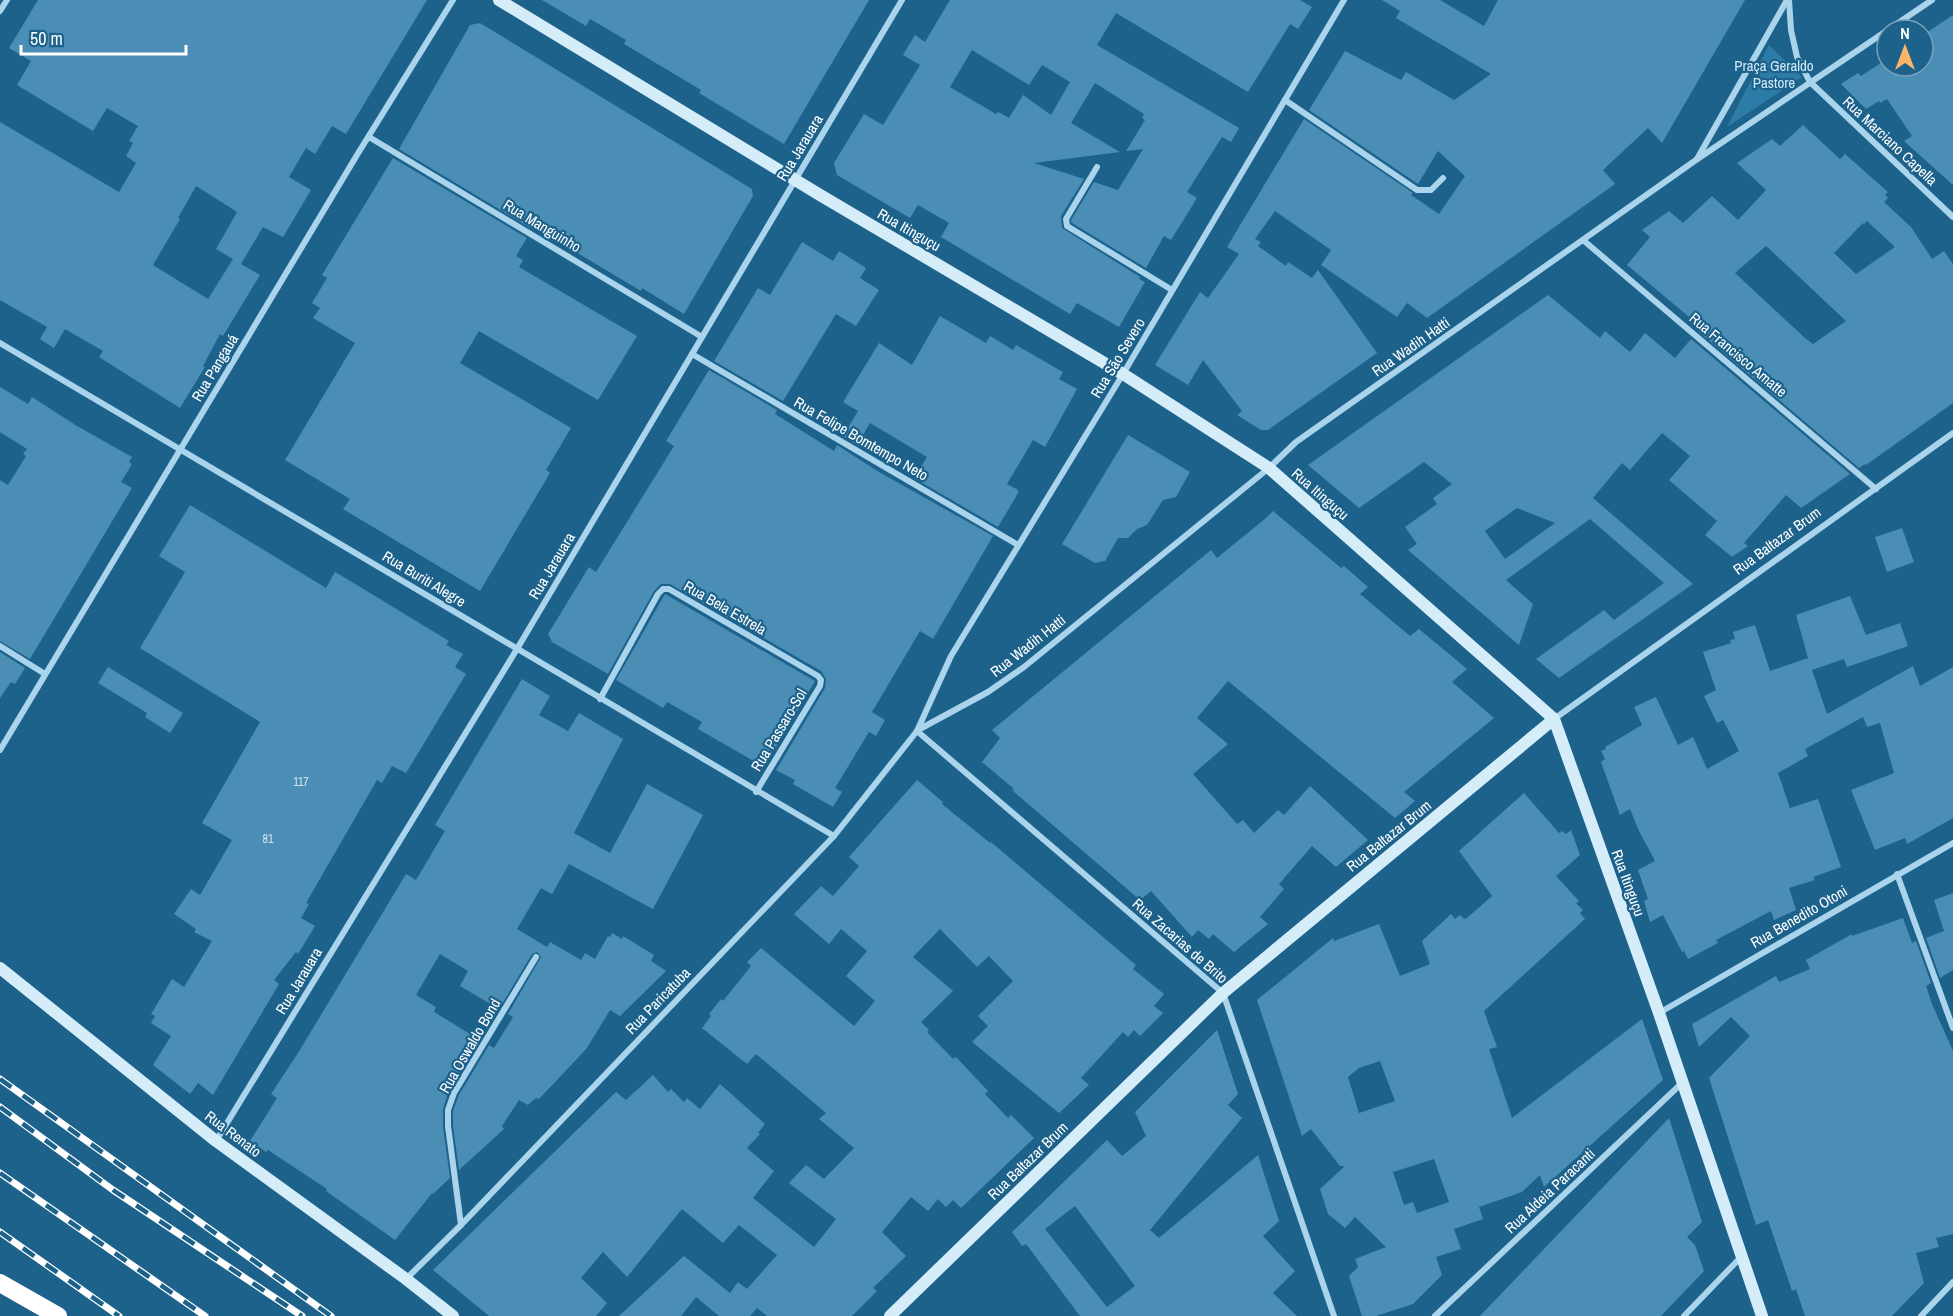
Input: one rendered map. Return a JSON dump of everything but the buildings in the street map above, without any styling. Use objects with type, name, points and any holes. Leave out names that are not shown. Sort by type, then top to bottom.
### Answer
[{"type":"highway","points":[[0,1283],[58,1316]]},
{"type":"main road","name":"Rua Itinguçu","points":[[499,0],[795,180],[1123,374],[1269,468],[1554,719],[1659,1013],[1762,1316]]},
{"type":"main road","name":"Rua Baltazar Brum","points":[[890,1316],[1222,993],[1554,719]]},
{"type":"main road","name":"Rua Renato","points":[[0,968],[216,1141],[406,1279],[453,1316]]},
{"type":"street","points":[[0,11],[7,0]]},
{"type":"street","name":"Rua Pangauá","points":[[0,750],[453,0]]},
{"type":"street","name":"Rua Jarauara","points":[[216,1141],[517,649],[902,0]]},
{"type":"street","name":"Rua São Severo","points":[[917,731],[951,656],[1123,374],[1344,0]]},
{"type":"street","points":[[1788,0],[1797,57],[1810,82]]},
{"type":"street","points":[[1696,160],[1788,0]]},
{"type":"street","name":"Rua Wadih Hatti","points":[[917,731],[988,692],[1024,667],[1269,468],[1296,442],[1696,160],[1932,0]]},
{"type":"street","name":"Rua Marciano Capella","points":[[1810,82],[1953,217]]},
{"type":"street","points":[[1285,100],[1417,190],[1431,190],[1443,178]]},
{"type":"street","name":"Rua Manguinho","points":[[369,137],[702,337]]},
{"type":"street","points":[[1097,167],[1066,219],[1067,226],[1172,290]]},
{"type":"street","name":"Rua Francisco Amatte","points":[[1583,240],[1876,489]]},
{"type":"street","name":"Rua Buriti Alegre","points":[[0,343],[756,792],[834,836]]},
{"type":"street","name":"Rua Felipe Bomtempo Neto","points":[[692,354],[1018,546]]},
{"type":"street","name":"Rua Baltazar Brum","points":[[1554,719],[1953,433]]},
{"type":"street","name":"Rua Bela Estrela","points":[[600,699],[658,594],[663,589],[669,588],[818,676],[821,680]]},
{"type":"street","points":[[0,646],[45,674]]},
{"type":"street","name":"Rua Passaro-Sol","points":[[756,792],[820,686],[821,680]]},
{"type":"street","name":"Rua Paricatuba","points":[[406,1279],[461,1225],[834,836],[917,731]]},
{"type":"street","name":"Rua Zacarias de Brito","points":[[917,731],[1222,993],[1334,1316]]},
{"type":"street","name":"Rua Benedito Otoni","points":[[1659,1013],[1953,843]]},
{"type":"street","points":[[1897,874],[1953,1028]]},
{"type":"street","name":"Rua Oswaldo Bond","points":[[461,1225],[448,1110],[454,1094],[536,957]]},
{"type":"street","name":"Rua Aldeia Paracanti","points":[[1435,1316],[1682,1083]]},
{"type":"street","points":[[1684,1316],[1741,1257]]},
{"type":"street","points":[[1921,1316],[1953,1282]]},
{"type":"green space","name":"Praça Geraldo Pastore","points":[[1769,45],[1802,77],[1727,127]]},
{"type":"railway","points":[[0,1079],[331,1316]]},
{"type":"railway","points":[[0,1107],[113,1190],[302,1316]]},
{"type":"railway","points":[[0,1173],[205,1316]]},
{"type":"railway","points":[[0,1232],[119,1316]]}]
